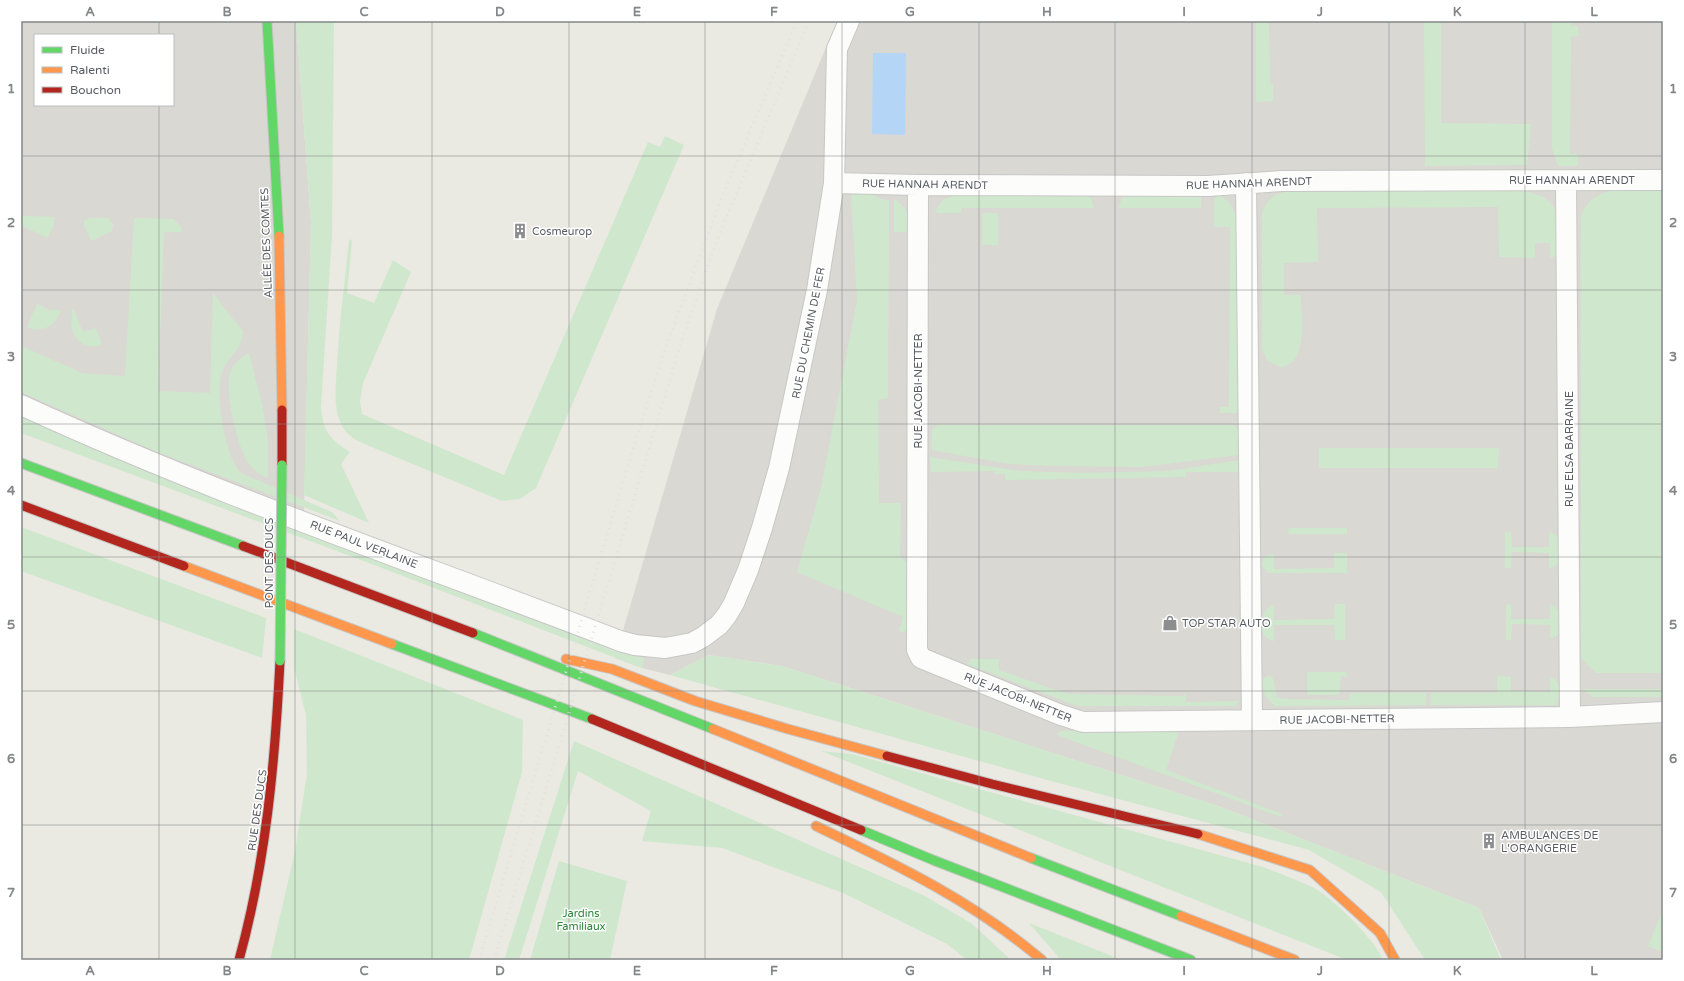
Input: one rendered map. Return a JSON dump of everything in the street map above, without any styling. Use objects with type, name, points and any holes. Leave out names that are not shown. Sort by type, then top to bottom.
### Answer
[{"type":"main road","name":"ALLÉE DES COMTES","points":[[267,21],[278,212],[282,338],[282,465]]},
{"type":"main road","points":[[21,463],[512,648],[1071,874],[1295,960]]},
{"type":"main road","name":"PONT DES DUCS","points":[[280,661],[282,465]]},
{"type":"main road","points":[[21,505],[623,731],[933,860],[1191,960]]},
{"type":"main road","points":[[512,648],[612,669],[695,701],[788,729],[992,784],[1212,837],[1310,870],[1380,933],[1393,956]]},
{"type":"main road","name":"RUE DES DUCS","points":[[238,960],[252,912],[267,838],[276,764],[280,661]]},
{"type":"main road","points":[[623,731],[754,796]]},
{"type":"main road","points":[[810,823],[930,882],[976,908],[1016,936],[1042,960]]},
{"type":"street","name":"RUE DU CHEMIN DE FER","points":[[711,631],[719,625],[734,603],[748,570],[772,496],[785,446],[812,314],[834,183],[836,59],[839,41],[849,21]]},
{"type":"street","name":"RUE HANNAH ARENDT","points":[[834,183],[918,185],[1208,186],[1282,181],[1663,180]]},
{"type":"street","name":"RUE ELSA BARRAINE","points":[[1566,181],[1570,716]]},
{"type":"street","points":[[1246,183],[1252,720]]},
{"type":"street","name":"RUE JACOBI-NETTER","points":[[918,185],[917,650],[921,658],[1061,715],[1084,722],[1570,716],[1663,712]]},
{"type":"street","name":"RUE PAUL VERLAINE","points":[[21,405],[202,482],[620,641],[649,647],[678,646],[692,643],[711,631]]},
{"type":"shaded area","points":[[21,21],[296,21],[311,222],[304,511],[263,509],[21,415]]},
{"type":"shaded area","points":[[837,21],[1663,21],[1663,960],[1503,960],[1479,908],[1218,806],[782,666],[709,655],[670,675],[642,668],[615,658],[717,309]]},
{"type":"green space","points":[[296,21],[334,21],[332,234],[321,407],[323,422],[328,434],[337,443],[350,452],[341,464],[369,523],[304,495],[311,222]]},
{"type":"green space","points":[[1256,21],[1269,21],[1270,83],[1273,85],[1273,101],[1256,102]]},
{"type":"green space","points":[[1424,21],[1441,21],[1441,123],[1531,124],[1527,165],[1425,166]]},
{"type":"green space","points":[[1552,21],[1571,21],[1571,26],[1578,26],[1579,36],[1571,37],[1570,154],[1578,154],[1578,166],[1558,166],[1552,148]]},
{"type":"green space","points":[[665,136],[684,145],[536,488],[520,499],[502,501],[362,443],[347,432],[340,422],[336,408],[336,379],[349,239],[352,241],[347,293],[374,303],[393,260],[411,272],[363,383],[360,401],[362,414],[504,475],[648,142],[660,147]]},
{"type":"green space","points":[[1292,191],[1525,191],[1546,199],[1556,212],[1558,251],[1556,256],[1550,258],[1550,243],[1535,243],[1535,258],[1499,257],[1498,207],[1317,208],[1318,262],[1284,263],[1284,295],[1301,295],[1302,337],[1300,348],[1296,357],[1290,364],[1281,367],[1268,361],[1262,350],[1262,213],[1269,200],[1277,194]]},
{"type":"green space","points":[[1610,191],[1663,191],[1663,673],[1596,673],[1581,658],[1581,217],[1588,203],[1596,197]]},
{"type":"green space","points":[[851,192],[875,192],[876,197],[889,201],[888,398],[878,400],[879,503],[901,503],[900,556],[910,566],[909,629],[903,632],[899,631],[903,617],[797,572],[821,488],[857,300]]},
{"type":"green space","points":[[963,193],[1086,195],[1091,198],[1094,208],[961,208],[961,213],[938,213],[935,211],[944,199]]},
{"type":"green space","points":[[1128,193],[1201,194],[1201,208],[1119,208],[1121,200]]},
{"type":"green space","points":[[1219,195],[1229,202],[1237,217],[1239,413],[1220,413],[1220,407],[1229,407],[1230,227],[1214,227],[1214,199]]},
{"type":"green space","points":[[894,199],[902,205],[907,213],[909,232],[894,232]]},
{"type":"green space","points":[[982,213],[998,213],[998,245],[982,245]]},
{"type":"green space","points":[[21,217],[54,217],[54,225],[47,238],[21,225]]},
{"type":"green space","points":[[90,218],[108,218],[113,224],[112,231],[91,241],[84,225],[84,221]]},
{"type":"green space","points":[[134,218],[173,219],[181,227],[182,232],[164,232],[158,391],[210,393],[213,292],[223,307],[243,331],[238,348],[222,372],[219,394],[222,424],[230,454],[235,465],[241,473],[332,512],[340,521],[157,452],[21,392],[21,346],[82,373],[125,376]]},
{"type":"green space","points":[[37,304],[49,310],[61,310],[56,320],[48,327],[43,329],[33,329],[27,327]]},
{"type":"green space","points":[[72,309],[74,310],[83,332],[96,328],[102,344],[93,347],[80,342],[72,329]]},
{"type":"green space","points":[[249,353],[263,408],[268,442],[268,478],[261,475],[250,466],[242,452],[235,428],[230,402],[229,378],[231,370],[239,360]]},
{"type":"green space","points":[[21,415],[614,651],[644,658],[642,668],[369,563],[21,433]]},
{"type":"green space","points":[[938,425],[1233,425],[1238,430],[1240,443],[1239,455],[1141,467],[1010,464],[931,450],[932,430]]},
{"type":"green space","points":[[1319,448],[1499,448],[1498,468],[1319,468]]},
{"type":"green space","points":[[930,457],[1019,471],[1082,473],[1167,471],[1240,460],[1239,472],[1186,472],[1186,477],[1005,480],[1005,474],[995,474],[995,471],[931,472]]},
{"type":"green space","points":[[21,527],[266,618],[262,658],[21,571]]},
{"type":"green space","points":[[1290,528],[1347,528],[1347,534],[1289,534],[1287,531]]},
{"type":"green space","points":[[1505,532],[1511,532],[1512,547],[1549,547],[1549,532],[1553,533],[1560,544],[1558,562],[1554,567],[1549,568],[1549,553],[1512,552],[1511,568],[1505,568]]},
{"type":"green space","points":[[1334,553],[1347,553],[1347,573],[1268,573],[1261,565],[1265,556],[1274,554],[1274,569],[1334,568]]},
{"type":"green space","points":[[1335,604],[1345,604],[1345,640],[1335,640],[1334,625],[1274,625],[1274,641],[1268,639],[1262,630],[1261,624],[1264,612],[1274,605],[1274,620],[1334,619]]},
{"type":"green space","points":[[1506,604],[1511,605],[1511,619],[1550,619],[1550,604],[1554,606],[1559,612],[1558,635],[1550,639],[1550,625],[1512,624],[1511,640],[1506,640]]},
{"type":"green space","points":[[294,629],[523,720],[522,772],[469,960],[270,960],[295,851],[307,773],[306,715],[294,667]]},
{"type":"green space","points":[[709,655],[782,666],[1218,806],[1479,908],[1501,960],[1425,960],[1381,892],[1309,850],[1051,781],[670,675]]},
{"type":"green space","points":[[971,659],[999,659],[999,670],[1068,694],[1182,696],[1186,694],[1186,702],[1240,701],[1235,706],[1077,706],[967,664]]},
{"type":"green space","points":[[1307,672],[1347,672],[1347,677],[1341,676],[1339,695],[1307,695]]},
{"type":"green space","points":[[1269,675],[1273,678],[1277,697],[1283,699],[1349,700],[1350,693],[1426,693],[1426,705],[1275,706],[1266,698],[1262,687],[1263,679]]},
{"type":"green space","points":[[1497,676],[1511,677],[1511,691],[1550,692],[1550,677],[1554,678],[1558,684],[1560,693],[1558,701],[1556,705],[1430,705],[1431,693],[1497,693]]},
{"type":"green space","points":[[1583,689],[1663,689],[1663,697],[1592,697]]},
{"type":"green space","points":[[1060,731],[1179,731],[1166,770],[1282,814],[1281,817],[1057,735]]},
{"type":"green space","points":[[574,741],[923,895],[971,923],[1011,960],[967,960],[947,944],[843,893],[722,848],[642,841],[651,811],[578,771],[519,960],[504,960]]},
{"type":"green space","points":[[821,751],[852,754],[1263,867],[1302,882],[1322,893],[1353,920],[1372,942],[1383,960],[1347,960]]},
{"type":"green space","name":"Jardins Familiaux","points":[[559,861],[627,881],[610,960],[530,960]]},
{"type":"green space","points":[[1663,909],[1663,952],[1648,946]]},
{"type":"green space","points":[[1029,923],[1122,960],[1061,960]]},
{"type":"water","points":[[873,53],[906,53],[905,135],[872,134]]},
{"type":"railway","points":[[479,960],[636,439],[668,341],[722,197],[797,21]]},
{"type":"railway","points":[[494,960],[681,343],[717,240],[809,21]]},
{"type":"traffic: fast","points":[[267,21],[279,236]]},
{"type":"traffic: fast","points":[[21,463],[243,546]]},
{"type":"traffic: fast","points":[[280,661],[282,465]]},
{"type":"traffic: fast","points":[[473,633],[713,729]]},
{"type":"traffic: fast","points":[[392,644],[592,719]]},
{"type":"traffic: fast","points":[[861,830],[933,860],[1191,960]]},
{"type":"traffic: fast","points":[[1031,858],[1181,916]]},
{"type":"traffic: slow","points":[[279,236],[282,410]]},
{"type":"traffic: slow","points":[[184,566],[392,644]]},
{"type":"traffic: slow","points":[[566,659],[612,669],[695,701],[788,729],[887,756]]},
{"type":"traffic: slow","points":[[713,729],[1031,858]]},
{"type":"traffic: slow","points":[[816,826],[905,870],[962,902],[1016,939],[1042,960]]},
{"type":"traffic: slow","points":[[1198,834],[1310,870],[1380,933],[1395,960]]},
{"type":"traffic: slow","points":[[1181,916],[1295,960]]},
{"type":"traffic: jam","points":[[282,410],[282,465]]},
{"type":"traffic: jam","points":[[21,505],[184,566]]},
{"type":"traffic: jam","points":[[243,546],[473,633]]},
{"type":"traffic: jam","points":[[239,960],[263,849],[272,775],[280,661]]},
{"type":"traffic: jam","points":[[592,719],[861,830]]},
{"type":"traffic: jam","points":[[887,756],[992,784],[1198,834]]},
{"type":"place","name":"Cosmeurop","points":[[520,231]]},
{"type":"place","name":"TOP STAR AUTO","points":[[1170,623]]},
{"type":"place","name":"AMBULANCES DE L'ORANGERIE","points":[[1489,841]]}]
